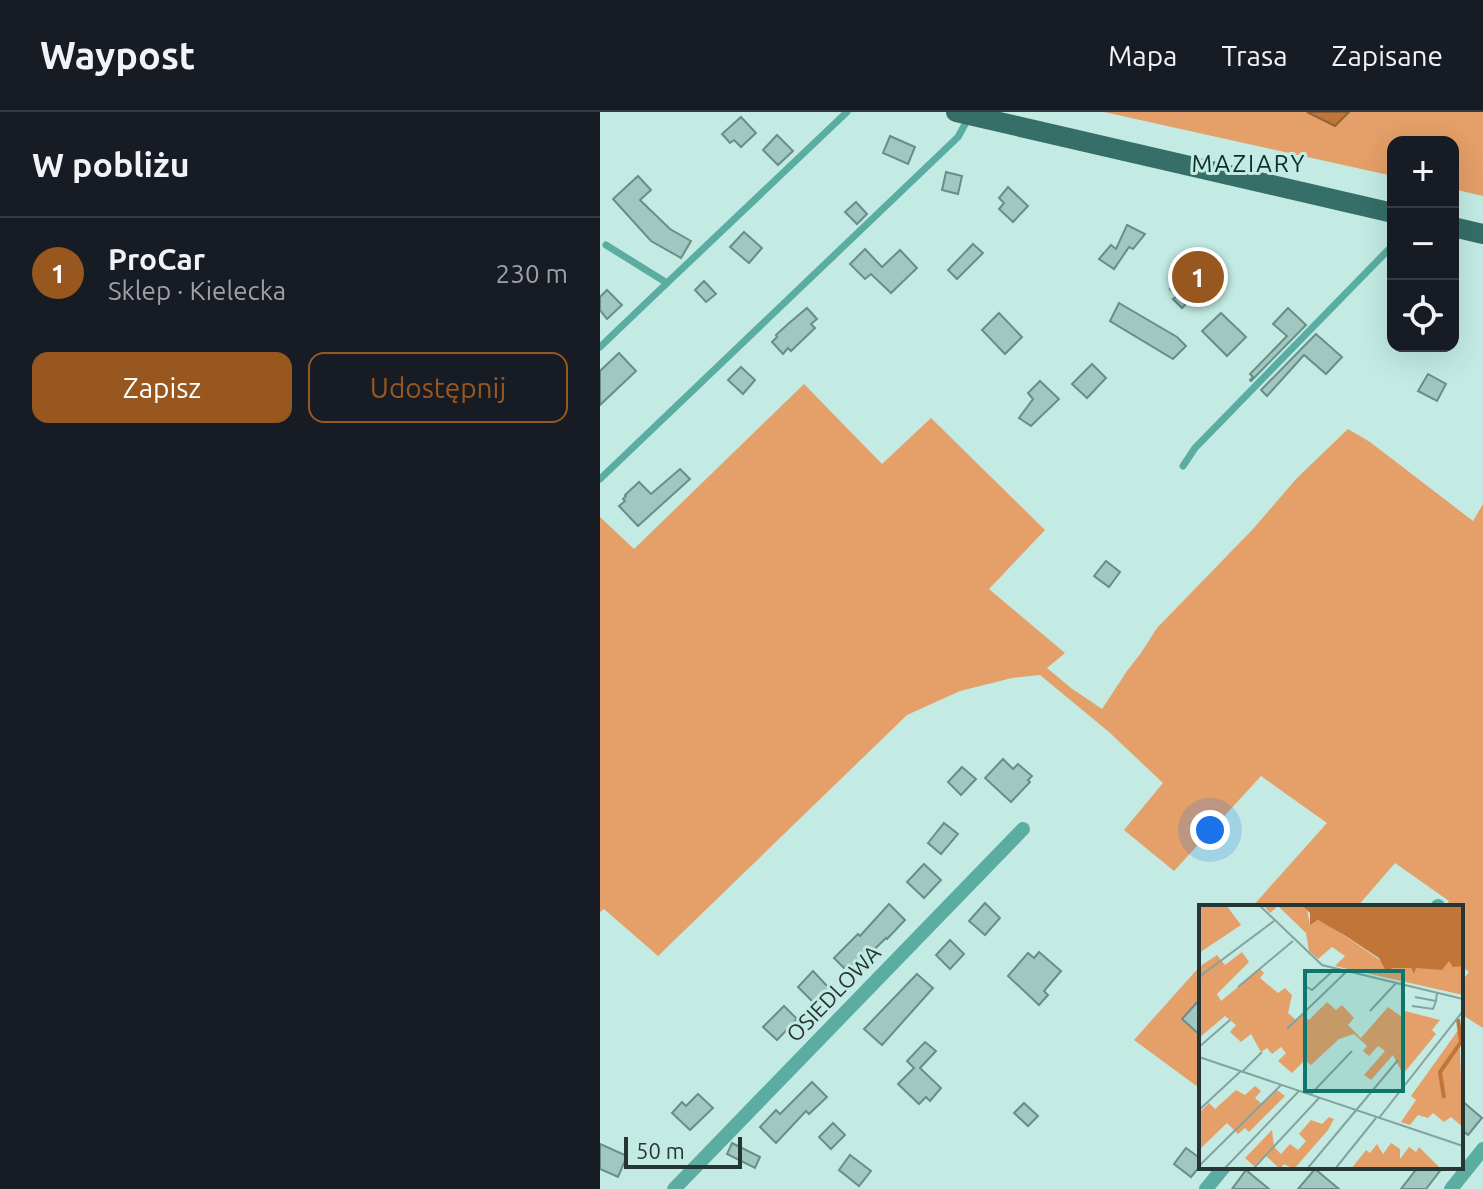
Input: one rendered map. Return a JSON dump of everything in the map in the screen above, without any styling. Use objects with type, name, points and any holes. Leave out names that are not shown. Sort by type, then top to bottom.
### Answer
[{"type":"main road","points":[[963,114],[1387,212]]},
{"type":"main road","points":[[1459,228],[1483,234]]},
{"type":"street","name":"OSIEDLOWA","points":[[674,1189],[1023,829]]},
{"type":"street","points":[[1451,1189],[1483,1149]]},
{"type":"street","points":[[1206,1189],[1222,1169]]},
{"type":"lane","points":[[600,347],[847,112]]},
{"type":"lane","points":[[600,479],[958,137],[963,114]]},
{"type":"lane","points":[[606,245],[667,283]]},
{"type":"lane","points":[[1183,466],[1195,448],[1387,251]]},
{"type":"shaded area","points":[[1104,112],[1307,112],[1335,125],[1349,112],[1483,112],[1483,196],[1459,190],[1459,136],[1387,136],[1387,175]]},
{"type":"shaded area","points":[[1307,112],[1349,112],[1335,126]]},
{"type":"shaded area","points":[[804,384],[882,464],[931,418],[1045,530],[989,589],[1065,653],[1047,668],[1102,709],[1157,628],[1253,529],[1297,478],[1348,429],[1370,442],[1473,521],[1483,504],[1483,1028],[1463,1015],[1463,980],[1469,972],[1463,968],[1463,905],[1446,905],[1449,901],[1395,863],[1359,905],[1254,905],[1327,823],[1261,776],[1174,871],[1124,830],[1163,783],[1109,732],[1040,675],[1012,678],[960,691],[907,715],[658,956],[604,909],[600,912],[600,517],[634,549]]},
{"type":"shaded area","points":[[1199,967],[1199,1086],[1134,1040]]},
{"type":"building","points":[[741,117],[756,133],[741,147],[734,140],[730,143],[722,134]]},
{"type":"building","points":[[777,135],[793,151],[778,165],[763,150]]},
{"type":"building","points":[[890,136],[915,147],[908,164],[883,153]]},
{"type":"building","points":[[946,172],[962,176],[958,194],[942,190]]},
{"type":"building","points":[[638,176],[651,190],[640,200],[670,229],[691,241],[681,258],[651,241],[613,199]]},
{"type":"building","points":[[1008,187],[1028,206],[1013,222],[999,209],[1004,203],[999,198]]},
{"type":"building","points":[[856,202],[867,214],[857,224],[845,212]]},
{"type":"building","points":[[1127,225],[1145,234],[1133,249],[1129,247],[1114,269],[1099,259],[1111,245],[1116,249]]},
{"type":"building","points":[[744,232],[762,248],[749,263],[730,247]]},
{"type":"building","points":[[973,244],[983,253],[957,279],[948,270]]},
{"type":"building","points":[[865,249],[882,267],[900,250],[917,268],[891,293],[871,274],[865,279],[850,264]]},
{"type":"building","points":[[1196,263],[1211,278],[1182,308],[1173,299],[1177,296],[1170,289]]},
{"type":"building","points":[[704,281],[716,294],[706,302],[695,290]]},
{"type":"building","points":[[607,290],[622,305],[607,319],[600,310],[600,297]]},
{"type":"building","points":[[1119,303],[1177,337],[1186,346],[1173,359],[1110,321]]},
{"type":"building","points":[[807,308],[817,319],[811,324],[815,328],[791,351],[788,348],[783,354],[772,342]]},
{"type":"building","points":[[1288,308],[1306,325],[1251,381],[1253,377],[1250,374],[1287,336],[1273,324]]},
{"type":"building","points":[[999,313],[1022,337],[1005,354],[982,330]]},
{"type":"building","points":[[1221,313],[1246,337],[1227,356],[1202,331]]},
{"type":"building","points":[[1316,334],[1342,357],[1326,374],[1304,355],[1267,396],[1261,390]]},
{"type":"building","points":[[619,353],[636,371],[600,405],[600,371]]},
{"type":"building","points":[[1092,364],[1106,378],[1087,398],[1072,384]]},
{"type":"building","points":[[741,367],[755,380],[743,394],[728,380]]},
{"type":"building","points":[[1428,374],[1446,384],[1437,401],[1418,391]]},
{"type":"building","points":[[1040,381],[1059,399],[1031,426],[1019,418],[1033,399],[1028,393]]},
{"type":"building","points":[[680,469],[690,479],[638,526],[619,506],[625,501],[625,495],[639,482],[651,494]]},
{"type":"building","points":[[1106,561],[1120,572],[1109,587],[1094,576]]},
{"type":"building","points":[[1003,759],[1013,769],[1018,764],[1032,776],[1011,802],[985,778]]},
{"type":"building","points":[[962,767],[976,779],[961,795],[948,782]]},
{"type":"building","points":[[944,823],[958,834],[941,854],[928,843]]},
{"type":"building","points":[[924,864],[941,880],[924,898],[907,882]]},
{"type":"building","points":[[985,903],[1000,918],[985,935],[969,921]]},
{"type":"building","points":[[889,904],[905,920],[856,967],[853,964],[848,969],[846,966],[844,968],[834,958],[858,934],[860,936]]},
{"type":"building","points":[[950,940],[964,954],[950,969],[936,955]]},
{"type":"building","points":[[1039,952],[1061,971],[1044,991],[1048,995],[1039,1005],[1008,976],[1028,953],[1034,958]]},
{"type":"building","points":[[813,971],[829,988],[814,1003],[798,987]]},
{"type":"building","points":[[917,974],[933,988],[882,1045],[864,1029]]},
{"type":"building","points":[[1199,1000],[1199,1034],[1182,1019]]},
{"type":"building","points":[[784,1006],[797,1019],[777,1040],[763,1027]]},
{"type":"building","points":[[925,1042],[936,1051],[920,1068],[941,1088],[930,1101],[926,1097],[919,1104],[898,1084],[914,1068],[907,1061]]},
{"type":"building","points":[[812,1082],[827,1097],[809,1114],[806,1111],[776,1143],[760,1127],[776,1110],[780,1114]]},
{"type":"building","points":[[698,1094],[713,1108],[690,1130],[672,1113],[682,1102],[686,1106]]},
{"type":"building","points":[[1463,1102],[1482,1118],[1468,1135],[1463,1131]]},
{"type":"building","points":[[1024,1103],[1038,1116],[1028,1126],[1014,1113]]},
{"type":"building","points":[[833,1123],[845,1135],[831,1149],[819,1137]]},
{"type":"building","points":[[732,1143],[760,1157],[755,1168],[727,1154]]},
{"type":"building","points":[[600,1144],[627,1156],[618,1177],[600,1169]]},
{"type":"building","points":[[1186,1148],[1199,1158],[1199,1167],[1191,1177],[1174,1164]]},
{"type":"building","points":[[850,1155],[871,1171],[859,1186],[839,1170]]},
{"type":"building","points":[[1315,1169],[1339,1189],[1298,1189]]},
{"type":"building","points":[[1416,1169],[1441,1169],[1426,1189],[1401,1189]]},
{"type":"building","points":[[1246,1170],[1269,1189],[1232,1189]]},
{"type":"place","name":"ProCar","points":[[1198,277]]},
{"type":"district","name":"MAZIARY","points":[[1249,163]]}]
